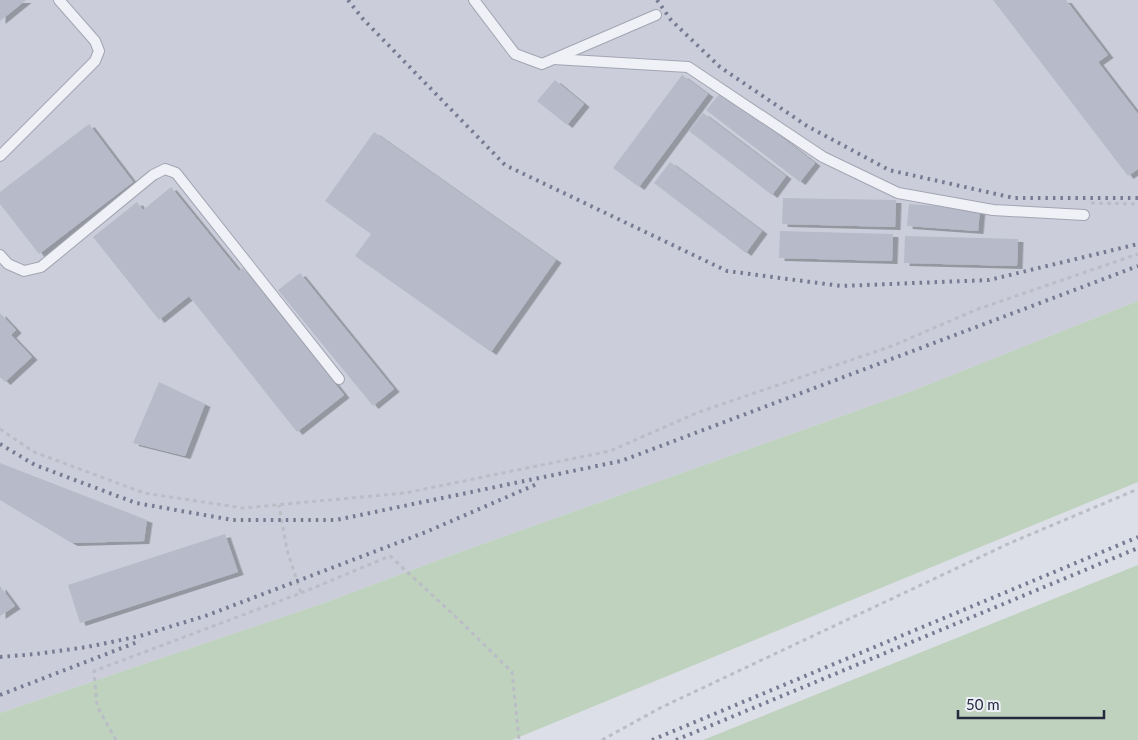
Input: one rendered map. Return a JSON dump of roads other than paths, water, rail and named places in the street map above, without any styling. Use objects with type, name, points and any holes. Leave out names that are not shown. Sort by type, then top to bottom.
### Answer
[{"type":"lane","points":[[0,156],[95,61],[99,51],[95,41],[60,0]]},
{"type":"lane","points":[[474,0],[515,54],[542,64],[656,15]]},
{"type":"lane","points":[[554,59],[688,67],[823,157],[898,193],[993,210],[1084,216]]},
{"type":"lane","points":[[0,255],[8,264],[24,271],[41,267],[153,175],[165,170],[176,173],[339,379]]},
{"type":"railway","points":[[348,0],[363,19],[505,165],[727,271],[841,286],[989,280],[1138,244]]},
{"type":"railway","points":[[657,0],[671,20],[720,67],[807,126],[889,170],[1014,198],[1138,198]]},
{"type":"railway","points":[[0,444],[35,465],[136,503],[233,520],[336,520],[621,461],[1138,266]]},
{"type":"railway","points":[[0,657],[87,647],[140,636],[208,615],[426,532],[537,484]]},
{"type":"railway","points":[[652,740],[1138,537]]},
{"type":"railway","points":[[676,740],[1138,548]]},
{"type":"railway","points":[[0,695],[140,641]]}]
